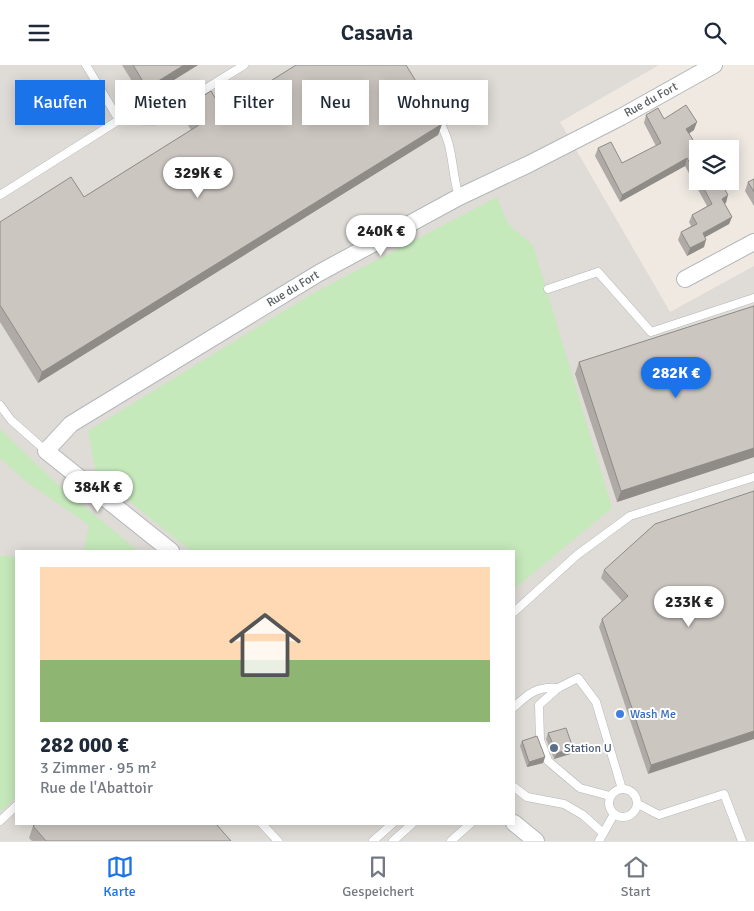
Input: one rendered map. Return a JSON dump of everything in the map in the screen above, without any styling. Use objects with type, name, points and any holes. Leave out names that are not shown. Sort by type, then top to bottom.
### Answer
[{"type":"street","name":"Rue du Fort","points":[[46,451],[71,424],[319,273],[459,197],[621,117],[714,65]]},
{"type":"street","points":[[685,279],[754,241]]},
{"type":"street","points":[[46,451],[170,550]]},
{"type":"street","points":[[515,824],[536,841]]},
{"type":"lane","points":[[86,65],[115,113]]},
{"type":"lane","points":[[205,89],[244,65]]},
{"type":"lane","points":[[0,195],[115,123]]},
{"type":"lane","points":[[441,125],[446,133],[453,157],[454,181],[459,197]]},
{"type":"lane","points":[[548,289],[598,272],[651,332],[754,298]]},
{"type":"lane","points":[[0,405],[11,420],[46,451]]},
{"type":"lane","points":[[515,611],[578,555],[630,516],[754,477]]},
{"type":"lane","points":[[610,797],[580,788],[548,761],[540,741],[540,705],[558,687],[578,678],[596,702],[622,789]]},
{"type":"lane","points":[[515,706],[532,691],[546,687],[558,687]]},
{"type":"lane","points":[[515,788],[527,797],[564,804],[583,815],[604,833]]},
{"type":"lane","points":[[622,789],[635,795],[638,804],[635,812],[627,817],[614,814],[609,806],[610,797],[613,792],[622,789]]},
{"type":"lane","points":[[638,804],[659,815],[724,794],[742,841]]},
{"type":"lane","points":[[0,821],[15,807]]},
{"type":"lane","points":[[599,841],[614,814]]},
{"type":"lane","points":[[263,825],[278,841]]},
{"type":"lane","points":[[372,841],[391,825]]},
{"type":"lane","points":[[393,841],[411,825]]},
{"type":"lane","points":[[451,841],[469,825]]},
{"type":"shaded area","points":[[0,65],[659,65],[560,122],[670,312],[754,266],[754,841],[0,841]]},
{"type":"green space","points":[[497,197],[508,224],[533,245],[612,508],[515,588],[515,550],[190,550],[96,474],[88,431],[310,295]]},
{"type":"green space","points":[[0,429],[57,484],[137,550],[84,550],[89,525],[24,480],[0,458]]},
{"type":"green space","points":[[0,556],[15,556],[15,798],[0,812]]},
{"type":"building","points":[[133,65],[184,65],[160,80],[142,80]]},
{"type":"building","points":[[296,65],[406,65],[415,80],[379,80],[379,125],[440,125],[42,372],[0,305],[0,222],[71,177],[84,197],[199,125],[205,125],[205,95],[211,91],[215,98],[215,125],[292,125],[292,80],[272,80]]},
{"type":"building","points":[[686,105],[697,122],[686,129],[693,140],[689,140],[689,161],[687,158],[622,195],[598,148],[611,142],[622,163],[661,143],[646,115],[658,108],[664,119]]},
{"type":"building","points":[[754,179],[754,192],[748,182]]},
{"type":"building","points":[[705,190],[725,190],[728,195],[722,199],[732,217],[703,233],[706,240],[690,248],[681,232],[697,224],[692,215],[712,204]]},
{"type":"building","points":[[754,306],[754,448],[621,491],[579,362]]},
{"type":"building","points":[[754,491],[754,731],[651,765],[602,619],[628,596],[604,570],[655,524]]},
{"type":"building","points":[[566,728],[573,748],[557,753],[548,733]]},
{"type":"building","points":[[537,736],[545,757],[529,762],[522,741]]},
{"type":"building","points":[[217,825],[231,841],[46,841],[33,826]]},
{"type":"place","name":"Wash Me","points":[[620,714]]},
{"type":"place","name":"Station U","points":[[554,748]]}]
